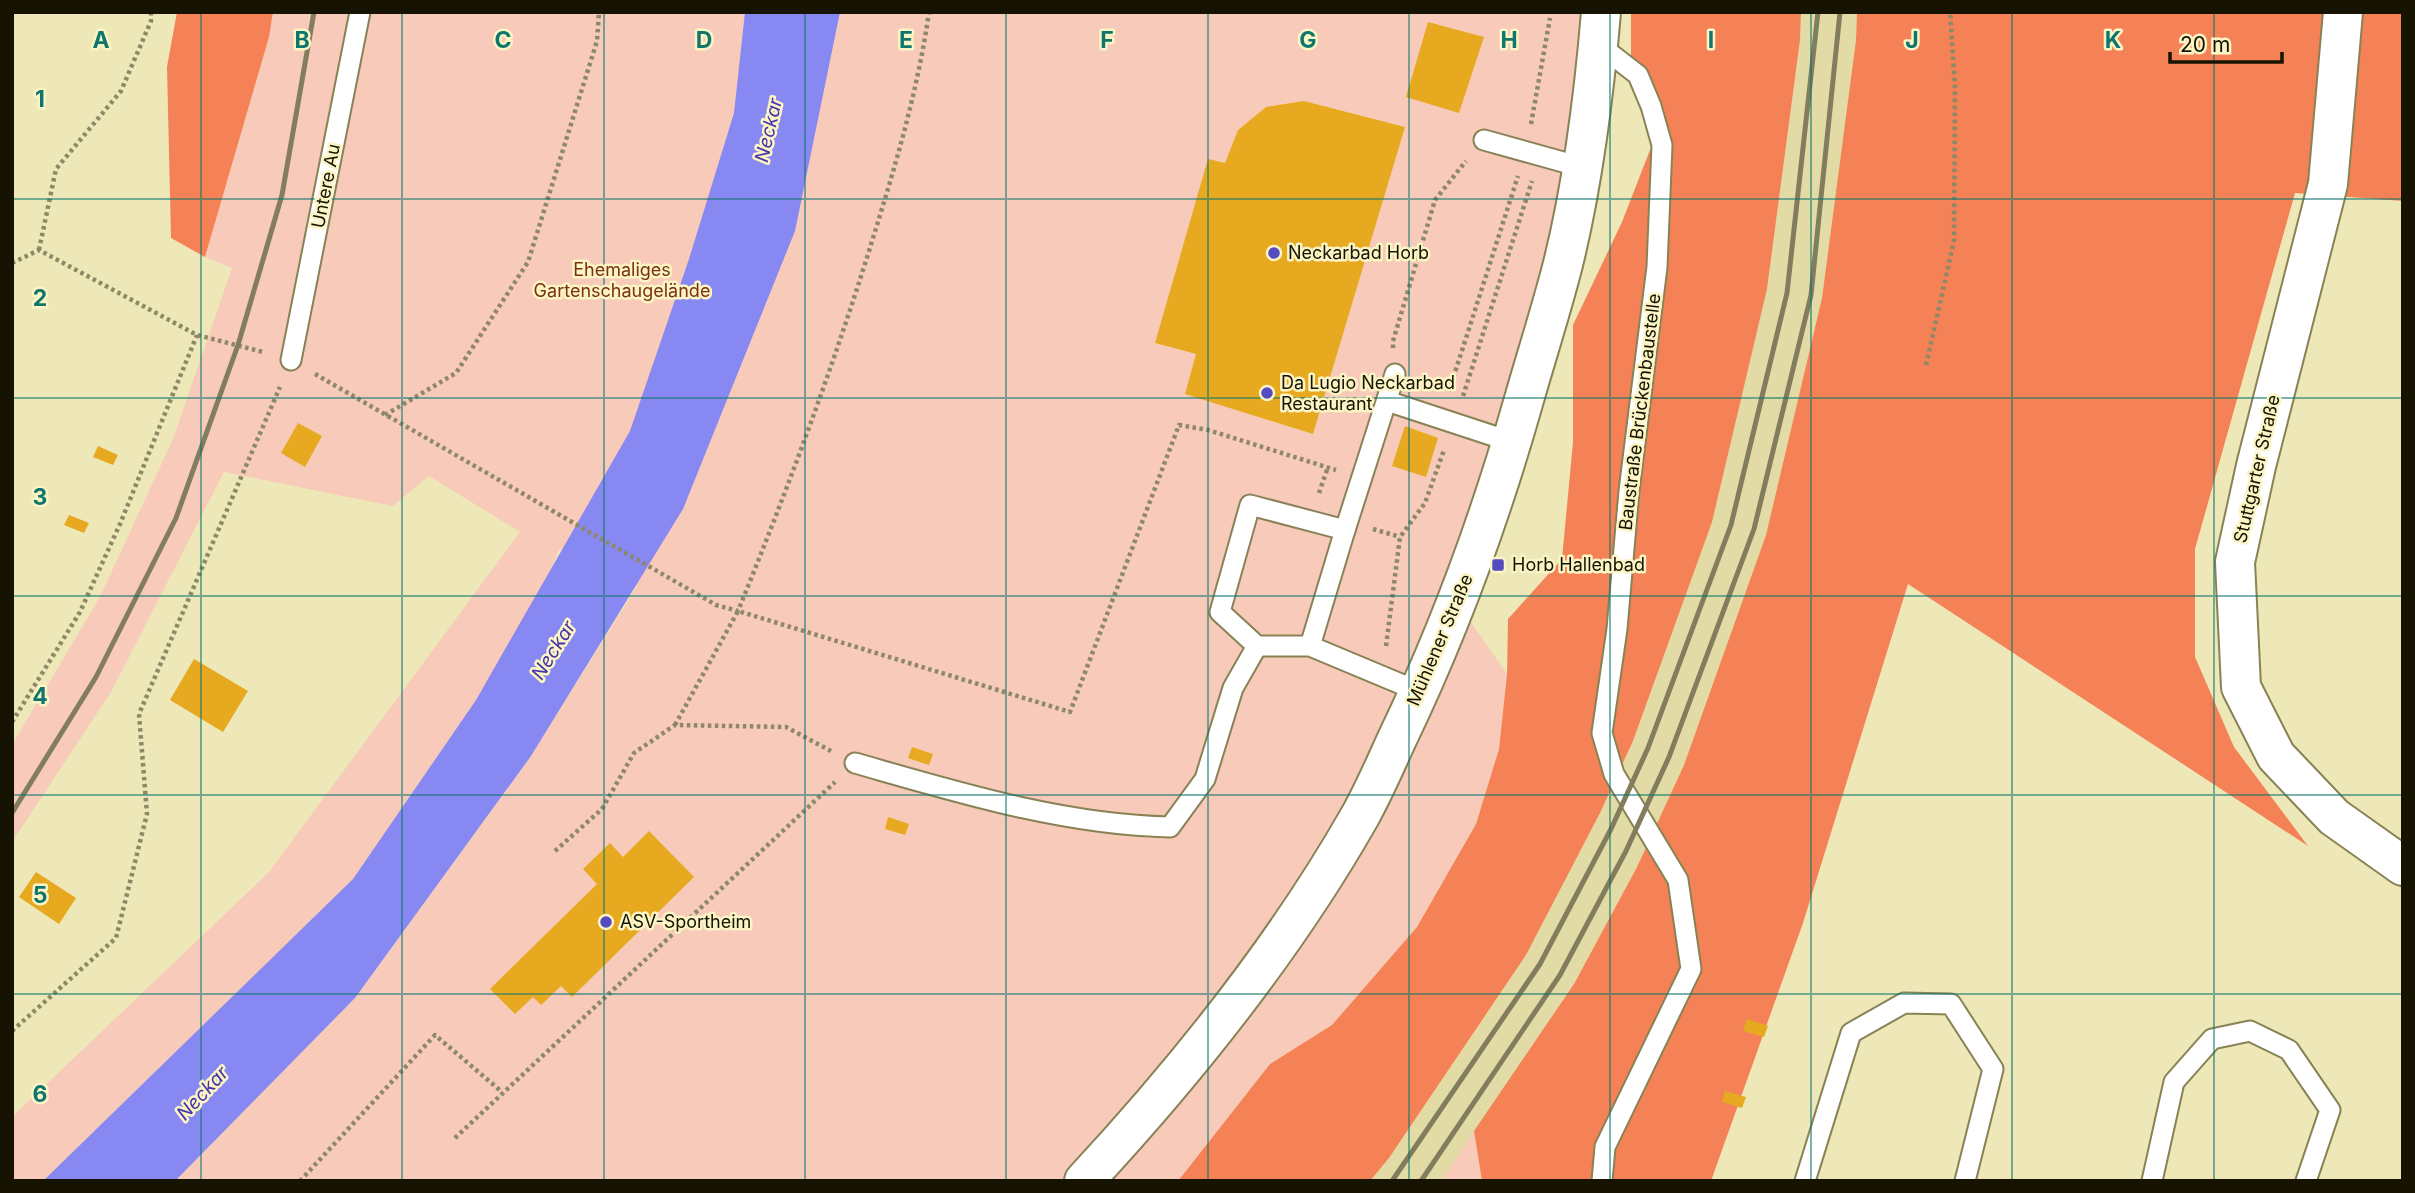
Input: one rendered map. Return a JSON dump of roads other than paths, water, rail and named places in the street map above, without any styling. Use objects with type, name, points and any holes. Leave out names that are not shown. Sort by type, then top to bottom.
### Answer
[{"type":"main road","name":"Stuttgarter Straße","points":[[2343,12],[2328,184],[2256,466],[2235,562],[2241,687],[2276,756],[2334,817],[2403,866]]},
{"type":"main road","name":"Mühlener Straße","points":[[1084,1181],[1157,1100],[1231,1006],[1294,919],[1360,815],[1420,692],[1458,604],[1512,442],[1563,262],[1581,167],[1600,28]]},
{"type":"lane","name":"Untere Au","points":[[291,360],[360,12]]},
{"type":"lane","name":"Baustraße Brückenbaustelle","points":[[1600,28],[1638,75],[1651,106],[1661,145],[1657,267],[1629,491],[1617,629],[1602,733],[1615,774],[1678,880],[1691,969],[1605,1147],[1602,1181]]},
{"type":"lane","points":[[1483,140],[1581,167]]},
{"type":"lane","points":[[1310,646],[1395,373]]},
{"type":"lane","points":[[1387,401],[1512,442]]},
{"type":"lane","points":[[1345,530],[1250,505],[1220,612],[1257,646],[1310,646],[1420,692]]},
{"type":"lane","points":[[855,764],[961,793],[1108,823],[1170,827],[1205,779],[1233,688],[1257,646]]},
{"type":"lane","points":[[1805,1181],[1851,1033],[1904,1003],[1951,1004],[1993,1069],[1965,1181]]},
{"type":"lane","points":[[2152,1181],[2174,1082],[2212,1039],[2250,1031],[2289,1050],[2330,1110],[2306,1181]]},
{"type":"water","name":"Neckar","points":[[745,12],[840,12],[795,231],[683,509],[531,756],[355,998],[175,1181],[43,1181],[353,879],[476,700],[630,431],[689,259],[734,113]]},
{"type":"railway","points":[[12,813],[96,677],[176,518],[238,345],[282,195],[314,12]]},
{"type":"railway","points":[[1392,1181],[1540,964],[1611,829],[1648,748],[1731,525],[1787,293],[1818,12]]},
{"type":"railway","points":[[1421,1181],[1560,975],[1626,851],[1669,757],[1754,529],[1811,295],[1840,12]]},
{"type":"place","name":"Neckarbad Horb","points":[[1274,253]]},
{"type":"place","name":"Da Lugio Neckarbad Restaurant","points":[[1267,393]]},
{"type":"place","name":"Horb Hallenbad","points":[[1498,565]]},
{"type":"place","name":"ASV-Sportheim","points":[[606,922]]},
{"type":"park label","name":"Ehemaliges Gartenschaugelände","points":[[622,280]]}]
